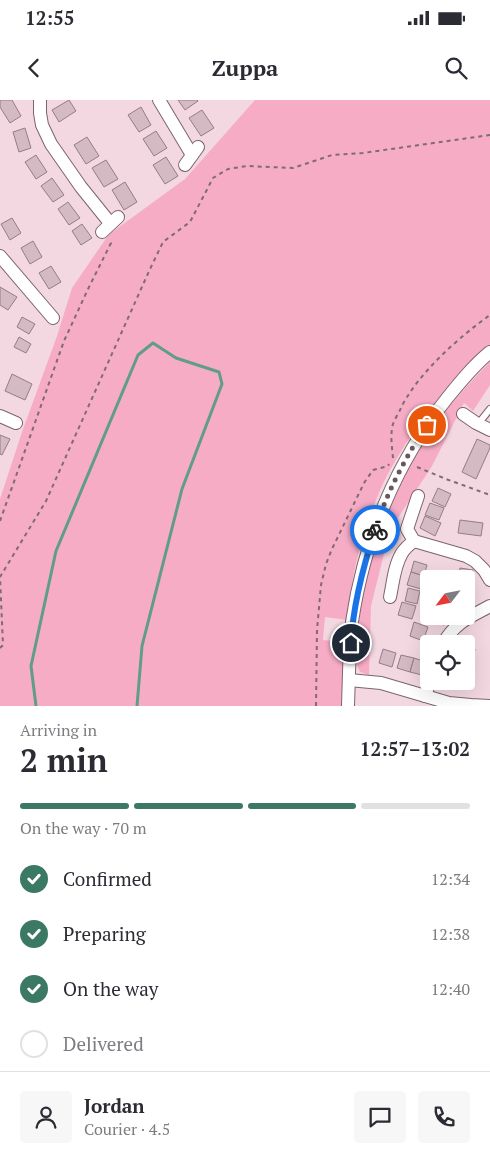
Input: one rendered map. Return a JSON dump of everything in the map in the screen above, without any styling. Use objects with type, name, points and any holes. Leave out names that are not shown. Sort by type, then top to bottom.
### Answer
[{"type":"street","points":[[40,100],[42,125],[51,144],[110,224]]},
{"type":"street","points":[[158,100],[192,156]]},
{"type":"street","points":[[0,256],[49,304],[53,318]]},
{"type":"street","points":[[348,706],[352,625],[357,595],[366,556],[390,488],[405,460],[436,413],[459,383],[490,352]]},
{"type":"street","points":[[4,413],[16,423]]},
{"type":"street","points":[[463,414],[490,430]]},
{"type":"street","points":[[418,496],[407,529],[414,540],[466,556],[475,561],[490,580]]},
{"type":"street","points":[[390,598],[394,573],[402,552],[414,540]]},
{"type":"street","points":[[449,635],[461,622],[490,606]]},
{"type":"street","points":[[349,680],[381,683],[449,703],[490,706]]},
{"type":"street","points":[[425,696],[427,690]]},
{"type":"lane","points":[[478,424],[490,410]]},
{"type":"path","points":[[0,648],[3,645],[0,577],[46,501],[163,242],[190,222],[213,178],[228,169],[247,166],[293,168],[332,155],[363,153],[490,134]]},
{"type":"path","points":[[0,520],[64,341],[111,243],[110,224]]},
{"type":"path","points":[[316,706],[319,603],[326,564],[332,549],[372,470],[388,466],[394,459],[392,436],[394,423],[403,404],[418,381],[452,345],[490,315]]},
{"type":"path","points":[[405,460],[446,479],[490,495]]},
{"type":"shaded area","points":[[255,100],[490,100],[490,345],[467,365],[446,389],[398,456],[374,505],[359,551],[347,620],[325,617],[323,640],[345,642],[341,706],[0,706],[0,499],[72,288],[107,237],[185,179]]},
{"type":"shaded area","points":[[490,362],[490,385],[473,411],[464,403],[432,466],[390,530],[371,606],[369,675],[360,672],[357,665],[358,637],[365,587],[376,543],[393,500],[402,479],[431,430],[472,380]]},
{"type":"building","points":[[0,100],[12,100],[21,116],[10,123],[0,107]]},
{"type":"building","points":[[69,100],[76,111],[59,122],[52,110]]},
{"type":"building","points":[[178,100],[197,100],[198,101],[185,110]]},
{"type":"building","points":[[141,107],[151,125],[139,132],[128,115]]},
{"type":"building","points":[[202,110],[214,128],[201,136],[189,118]]},
{"type":"building","points":[[25,128],[31,148],[19,152],[13,132]]},
{"type":"building","points":[[156,131],[167,148],[154,156],[143,139]]},
{"type":"building","points":[[87,137],[99,156],[86,164],[74,145]]},
{"type":"building","points":[[36,155],[47,172],[36,179],[25,162]]},
{"type":"building","points":[[166,157],[178,176],[165,184],[153,165]]},
{"type":"building","points":[[106,160],[118,179],[104,187],[92,168]]},
{"type":"building","points":[[52,178],[64,195],[53,202],[41,186]]},
{"type":"building","points":[[125,182],[137,202],[124,210],[112,190]]},
{"type":"building","points":[[68,202],[80,218],[69,225],[58,209]]},
{"type":"building","points":[[12,218],[21,233],[10,240],[1,224]]},
{"type":"building","points":[[82,224],[92,238],[81,245],[72,231]]},
{"type":"building","points":[[33,241],[42,257],[30,264],[21,248]]},
{"type":"building","points":[[51,266],[61,282],[49,289],[39,273]]},
{"type":"building","points":[[0,287],[17,297],[8,310],[0,305]]},
{"type":"building","points":[[22,317],[35,324],[29,334],[17,327]]},
{"type":"building","points":[[19,337],[31,344],[26,353],[14,347]]},
{"type":"building","points":[[12,374],[32,384],[25,400],[5,391]]},
{"type":"building","points":[[0,435],[10,439],[2,455],[0,454]]},
{"type":"building","points":[[477,439],[490,445],[490,448],[476,479],[462,472]]},
{"type":"building","points":[[438,488],[451,494],[445,507],[432,501]]},
{"type":"building","points":[[430,503],[444,508],[439,520],[425,515]]},
{"type":"building","points":[[425,516],[441,523],[435,536],[420,528]]},
{"type":"building","points":[[460,520],[483,523],[481,536],[458,533]]},
{"type":"building","points":[[414,561],[427,565],[426,570],[420,570],[420,575],[411,572]]},
{"type":"building","points":[[411,572],[420,575],[420,589],[407,585]]},
{"type":"building","points":[[408,588],[420,591],[417,604],[405,601]]},
{"type":"building","points":[[402,602],[416,606],[412,619],[398,615]]},
{"type":"building","points":[[414,622],[428,627],[425,635],[420,635],[420,640],[410,636]]},
{"type":"building","points":[[383,649],[396,653],[392,667],[379,663]]},
{"type":"building","points":[[401,655],[414,658],[410,672],[397,668]]},
{"type":"building","points":[[414,658],[420,660],[420,674],[410,672]]},
{"type":"waterway","points":[[36,706],[31,666],[56,551],[138,355],[153,343],[176,358],[219,372],[222,384],[182,489],[142,646],[137,706]]},
{"type":"way so far","points":[[375,530],[390,488],[427,425]]},
{"type":"route","points":[[351,643],[357,595],[366,556],[375,530]]}]
